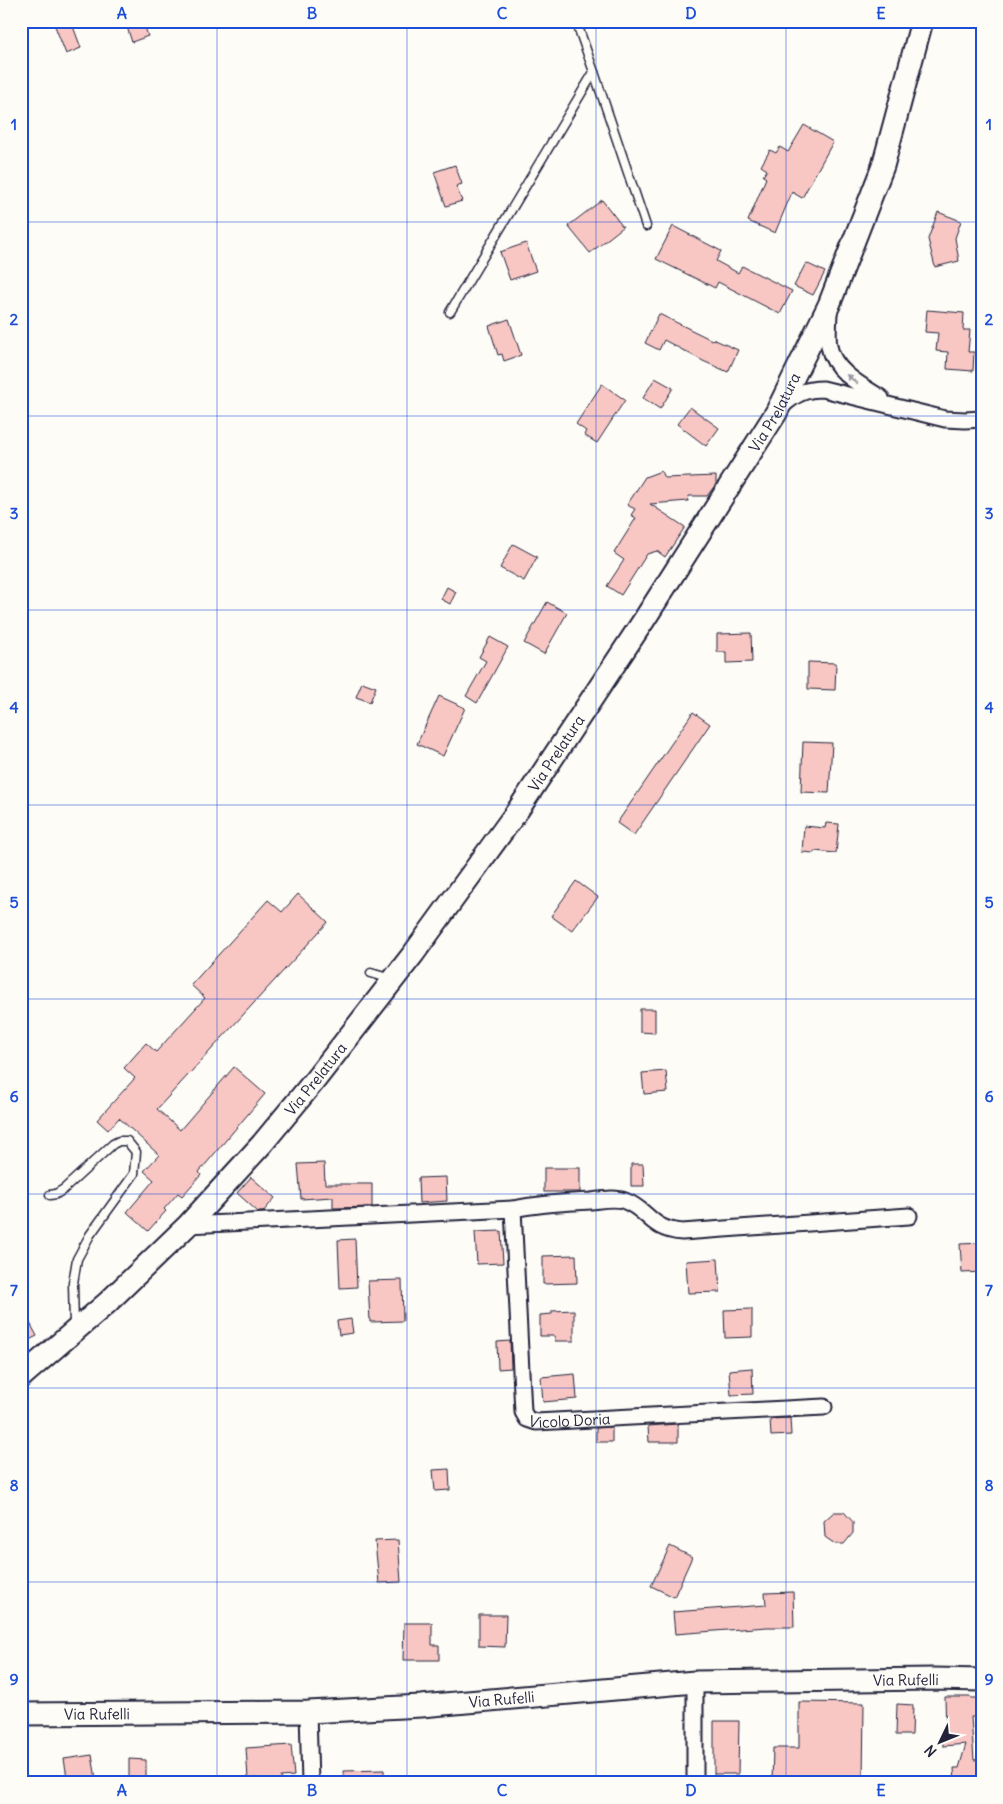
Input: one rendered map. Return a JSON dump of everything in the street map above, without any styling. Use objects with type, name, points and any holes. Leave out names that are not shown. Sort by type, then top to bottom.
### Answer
[{"type":"street","name":"Via Prelatura","points":[[21,1377],[108,1303],[188,1225],[315,1080],[393,980],[523,802],[644,620],[776,413],[829,305],[883,166],[922,21]]},
{"type":"street","points":[[829,305],[828,341],[833,358],[848,376],[893,406]]},
{"type":"street","points":[[776,413],[796,394],[804,390],[816,389],[837,392],[945,419],[982,419]]},
{"type":"street","points":[[188,1225],[513,1209],[543,1204],[619,1199],[632,1204],[658,1226],[666,1230],[682,1232],[909,1216]]},
{"type":"street","name":"Vicolo Doria","points":[[513,1209],[523,1412],[527,1420],[536,1422],[824,1407]]},
{"type":"street","name":"Via Rufelli","points":[[21,1714],[308,1712],[421,1706],[695,1682],[982,1680]]},
{"type":"street","points":[[695,1682],[695,1783]]},
{"type":"street","points":[[308,1712],[310,1783]]},
{"type":"lane","points":[[576,21],[646,226]]},
{"type":"lane","points":[[450,312],[594,72]]},
{"type":"lane","points":[[371,973],[393,980]]},
{"type":"lane","points":[[50,1195],[64,1189],[118,1141],[127,1141],[134,1147],[136,1156],[134,1174],[90,1235],[77,1259],[72,1283],[75,1333]]},
{"type":"building","points":[[53,21],[71,21],[81,48],[66,54]]},
{"type":"building","points":[[125,21],[143,21],[148,36],[132,42]]},
{"type":"building","points":[[804,125],[833,142],[802,198],[792,192],[775,233],[748,221],[766,178],[763,176],[767,170],[761,166],[770,150],[776,153],[780,147],[788,152]]},
{"type":"building","points":[[455,165],[462,184],[456,186],[462,201],[446,206],[434,172]]},
{"type":"building","points":[[602,200],[623,227],[590,253],[568,226]]},
{"type":"building","points":[[938,212],[961,221],[955,238],[959,261],[935,267],[928,239]]},
{"type":"building","points":[[673,226],[721,251],[716,261],[738,273],[742,266],[792,291],[780,314],[718,282],[715,288],[656,259]]},
{"type":"building","points":[[526,243],[536,271],[510,280],[500,252]]},
{"type":"building","points":[[806,263],[825,272],[813,295],[794,286]]},
{"type":"building","points":[[927,310],[964,313],[963,330],[970,330],[968,352],[974,352],[973,371],[947,369],[948,352],[936,351],[938,333],[925,332]]},
{"type":"building","points":[[659,314],[712,340],[738,350],[728,372],[664,340],[659,350],[645,343]]},
{"type":"building","points":[[509,319],[521,355],[504,361],[502,354],[498,355],[489,326]]},
{"type":"building","points":[[655,378],[673,388],[660,409],[643,398]]},
{"type":"building","points":[[602,384],[625,400],[597,443],[584,435],[586,431],[576,424]]},
{"type":"building","points":[[690,407],[719,428],[706,446],[677,424]]},
{"type":"building","points":[[661,471],[664,478],[716,476],[716,484],[707,496],[689,496],[688,501],[650,504],[685,527],[665,557],[657,551],[647,554],[621,595],[607,586],[624,560],[614,553],[636,518],[631,515],[635,509],[627,505],[645,477]]},
{"type":"building","points":[[513,544],[537,557],[524,581],[500,568]]},
{"type":"building","points":[[447,587],[456,592],[450,604],[441,599]]},
{"type":"building","points":[[547,602],[567,613],[544,654],[524,643]]},
{"type":"building","points":[[751,633],[752,662],[726,663],[726,652],[717,652],[717,634]]},
{"type":"building","points":[[490,637],[508,647],[477,703],[466,696],[486,661],[479,657]]},
{"type":"building","points":[[808,662],[836,663],[835,690],[808,689]]},
{"type":"building","points":[[362,682],[376,687],[370,702],[356,697]]},
{"type":"building","points":[[439,696],[465,708],[443,756],[417,744]]},
{"type":"building","points":[[693,712],[710,724],[634,835],[617,823]]},
{"type":"building","points":[[803,742],[832,743],[829,793],[801,792]]},
{"type":"building","points":[[826,823],[839,824],[836,853],[802,852],[804,826],[825,828]]},
{"type":"building","points":[[576,881],[598,897],[572,931],[551,916]]},
{"type":"building","points":[[298,894],[328,922],[157,1109],[180,1130],[234,1067],[265,1094],[199,1172],[201,1175],[182,1196],[178,1193],[164,1209],[166,1211],[148,1231],[127,1212],[154,1180],[144,1171],[159,1155],[119,1118],[108,1130],[97,1120],[135,1078],[124,1068],[146,1043],[156,1052],[205,998],[191,985],[268,900],[282,912]]},
{"type":"building","points":[[640,1009],[655,1009],[655,1033],[640,1032]]},
{"type":"building","points":[[666,1071],[668,1092],[644,1094],[642,1073]]},
{"type":"building","points":[[324,1163],[325,1184],[372,1184],[372,1207],[333,1208],[333,1197],[301,1199],[298,1164]]},
{"type":"building","points":[[631,1164],[643,1164],[644,1186],[631,1186]]},
{"type":"building","points":[[544,1168],[580,1168],[580,1192],[544,1192]]},
{"type":"building","points":[[251,1177],[275,1198],[263,1212],[258,1212],[237,1193]]},
{"type":"building","points":[[446,1177],[447,1201],[419,1203],[418,1178]]},
{"type":"building","points":[[501,1231],[503,1263],[477,1264],[475,1232]]},
{"type":"building","points":[[355,1239],[357,1287],[340,1288],[338,1240]]},
{"type":"building","points":[[982,1243],[982,1272],[962,1273],[960,1244]]},
{"type":"building","points":[[576,1255],[577,1283],[543,1284],[543,1256]]},
{"type":"building","points":[[718,1259],[720,1292],[688,1293],[686,1261]]},
{"type":"building","points":[[402,1280],[403,1321],[370,1322],[368,1281]]},
{"type":"building","points":[[752,1309],[752,1337],[725,1338],[724,1310]]},
{"type":"building","points":[[574,1310],[574,1341],[555,1341],[555,1336],[540,1336],[540,1315],[552,1314],[552,1311]]},
{"type":"building","points":[[351,1319],[353,1333],[339,1335],[337,1321]]},
{"type":"building","points":[[30,1323],[37,1336],[21,1344],[21,1327]]},
{"type":"building","points":[[510,1341],[511,1368],[498,1369],[497,1342]]},
{"type":"building","points":[[752,1368],[753,1394],[731,1395],[729,1370]]},
{"type":"building","points":[[575,1374],[577,1399],[543,1402],[541,1377]]},
{"type":"building","points":[[790,1418],[791,1435],[771,1436],[770,1419]]},
{"type":"building","points":[[678,1424],[678,1442],[649,1442],[648,1426]]},
{"type":"building","points":[[612,1427],[612,1442],[596,1442],[596,1428]]},
{"type":"building","points":[[449,1469],[450,1490],[435,1491],[433,1470]]},
{"type":"building","points":[[834,1512],[844,1512],[853,1522],[853,1533],[844,1544],[835,1544],[825,1537],[824,1521]]},
{"type":"building","points":[[398,1540],[401,1582],[379,1583],[375,1541]]},
{"type":"building","points":[[670,1546],[692,1557],[674,1597],[651,1586]]},
{"type":"building","points":[[793,1592],[794,1627],[767,1627],[675,1634],[673,1612],[766,1605],[765,1593]]},
{"type":"building","points":[[479,1615],[506,1615],[505,1647],[479,1646]]},
{"type":"building","points":[[404,1623],[432,1623],[432,1645],[439,1645],[439,1660],[403,1660]]},
{"type":"building","points":[[945,1697],[982,1698],[982,1717],[971,1717],[974,1760],[982,1759],[982,1783],[955,1783],[954,1768],[959,1768],[966,1744],[943,1746],[942,1735],[946,1735]]},
{"type":"building","points":[[799,1702],[864,1703],[863,1783],[772,1783],[773,1748],[799,1748]]},
{"type":"building","points":[[897,1704],[913,1705],[912,1735],[896,1735]]},
{"type":"building","points":[[714,1721],[739,1721],[738,1774],[714,1774]]},
{"type":"building","points":[[291,1745],[294,1776],[281,1777],[282,1783],[257,1783],[257,1778],[248,1779],[246,1748]]},
{"type":"building","points":[[92,1755],[96,1779],[68,1783],[64,1759]]},
{"type":"building","points":[[129,1759],[146,1760],[146,1783],[129,1783]]},
{"type":"building","points":[[384,1770],[384,1783],[344,1783],[344,1771]]}]
